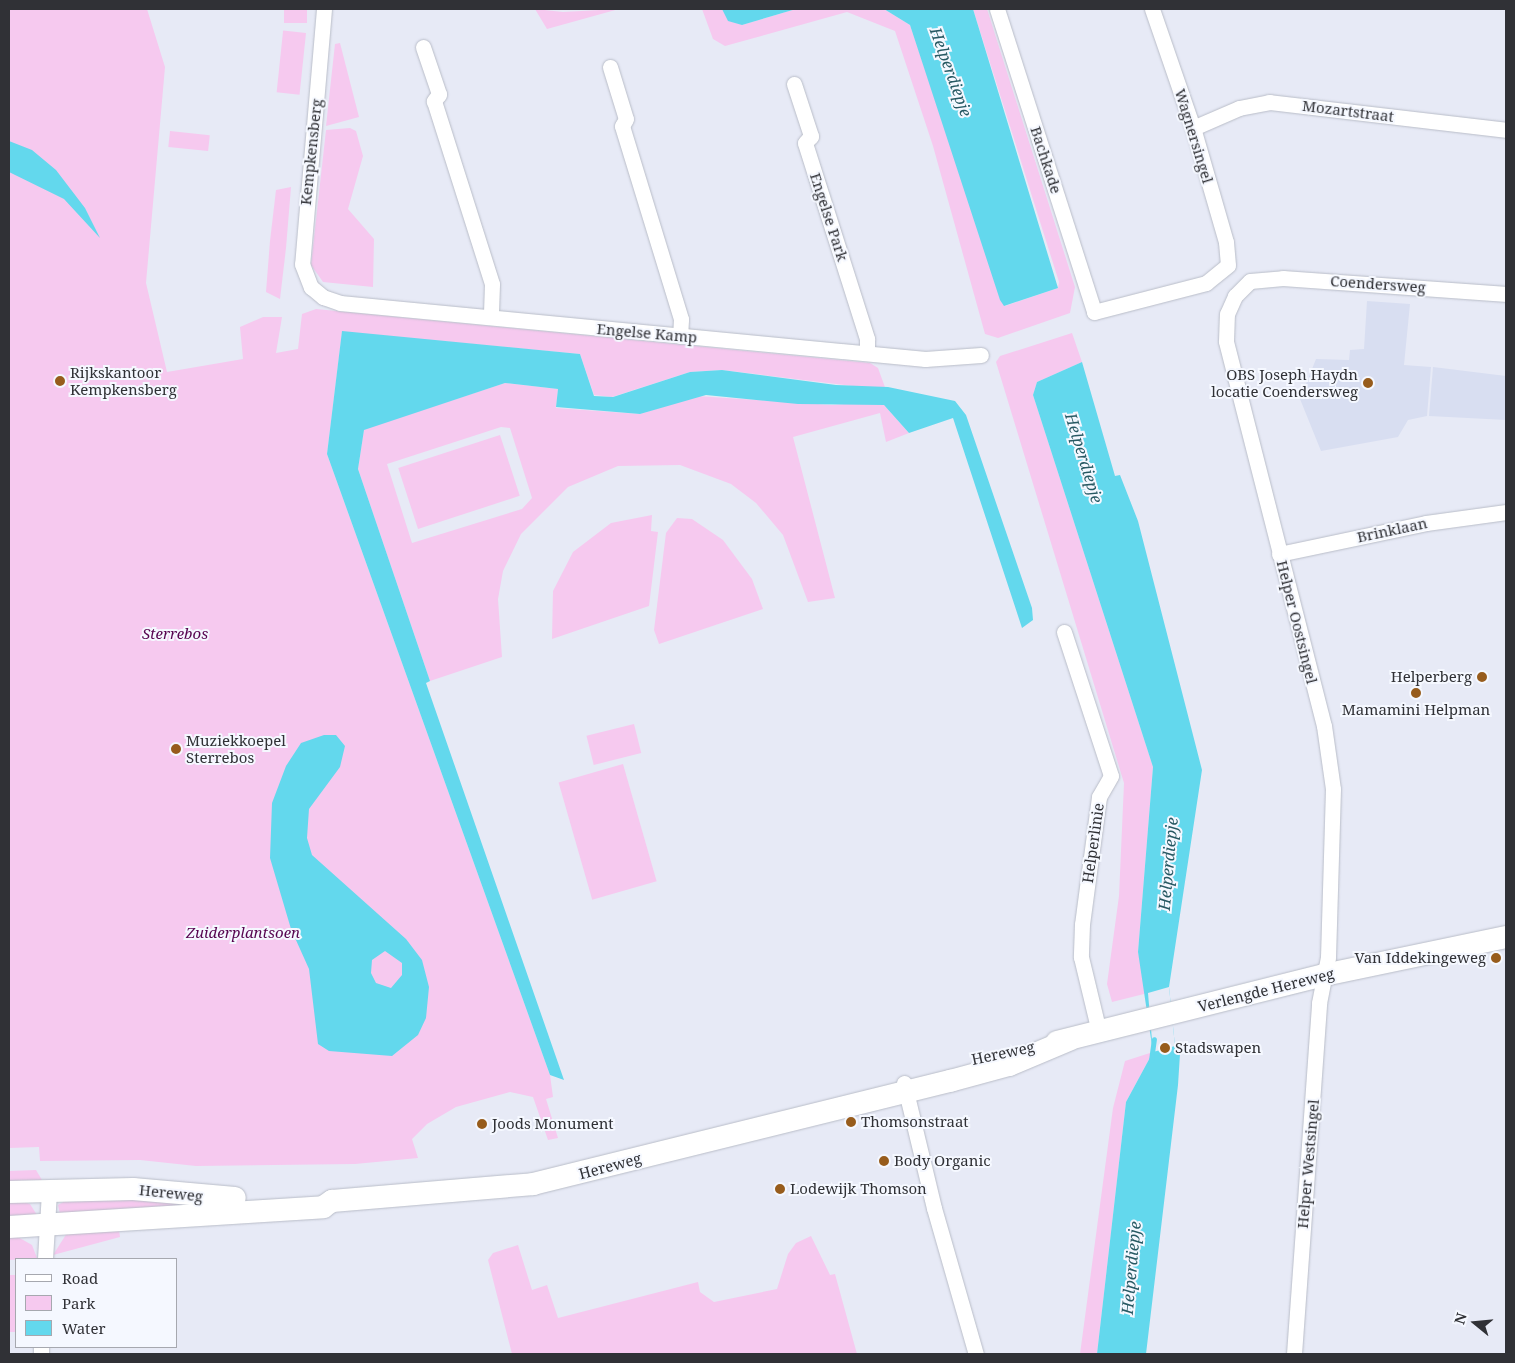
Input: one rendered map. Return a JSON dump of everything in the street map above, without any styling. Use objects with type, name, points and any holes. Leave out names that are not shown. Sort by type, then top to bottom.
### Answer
[{"type":"main road","name":"Verlengde Hereweg","points":[[1150,1019],[1324,975],[1506,937]]},
{"type":"main road","name":"Hereweg","points":[[9,1227],[47,1226],[101,1218],[323,1207],[332,1201],[453,1194],[549,1181],[882,1094],[905,1086],[1009,1065],[1071,1039],[1150,1019]]},
{"type":"main road","name":"Hereweg","points":[[9,1192],[133,1189],[225,1199],[321,1194],[332,1201]]},
{"type":"street","name":"Kempkensberg","points":[[315,292],[302,264],[324,9]]},
{"type":"street","name":"Bachkade","points":[[997,9],[1094,312],[1206,282],[1228,265]]},
{"type":"street","name":"Wagnersingel","points":[[1152,9],[1193,128],[1226,242],[1228,265]]},
{"type":"street","points":[[424,46],[439,94],[434,101],[492,284],[491,316]]},
{"type":"street","points":[[610,67],[626,119],[622,126],[681,319],[680,336]]},
{"type":"street","name":"Engelse Park","points":[[794,84],[811,136],[805,143],[867,339],[867,353]]},
{"type":"street","name":"Mozartstraat","points":[[1193,128],[1239,108],[1269,102],[1506,130]]},
{"type":"street","name":"Coendersweg","points":[[1250,281],[1339,281],[1506,294]]},
{"type":"street","name":"Helper Oostsingel","points":[[1250,281],[1228,309],[1225,332],[1324,726],[1332,771],[1334,808],[1324,975]]},
{"type":"street","name":"Engelse Kamp","points":[[315,292],[340,303],[491,316],[680,336],[926,359],[981,355]]},
{"type":"street","name":"Brinklaan","points":[[1280,554],[1426,523],[1506,512]]},
{"type":"street","name":"Helperlinie","points":[[1064,632],[1111,776],[1098,797],[1082,924],[1081,957],[1100,1032]]},
{"type":"street","name":"Helper Westsingel","points":[[1294,1354],[1324,975]]},
{"type":"street","points":[[905,1086],[934,1208],[976,1354]]},
{"type":"street","points":[[45,1258],[48,1192]]},
{"type":"shaded area","name":"OBS Joseph Haydn locatie Coendersweg","points":[[1367,301],[1410,304],[1404,365],[1431,367],[1427,416],[1408,420],[1398,437],[1321,451],[1300,399],[1316,359],[1349,360],[1350,350],[1364,349]]},
{"type":"shaded area","points":[[1433,367],[1506,376],[1506,420],[1429,416]]},
{"type":"green space","name":"Sterrebos","points":[[9,9],[147,9],[165,67],[146,283],[167,372],[243,359],[240,327],[263,317],[282,317],[276,353],[298,349],[302,314],[316,309],[870,363],[878,368],[886,390],[722,370],[690,372],[612,397],[594,395],[580,354],[342,332],[327,454],[550,1075],[553,1097],[546,1099],[558,1138],[548,1140],[533,1097],[510,1092],[456,1107],[427,1124],[412,1139],[418,1158],[355,1164],[196,1166],[140,1160],[40,1161],[39,1147],[9,1148]]},
{"type":"green space","points":[[284,9],[307,9],[307,23],[284,23]]},
{"type":"green space","points":[[535,9],[563,12],[619,9],[547,29]]},
{"type":"green space","points":[[702,9],[722,9],[742,25],[796,9],[884,9],[910,25],[1005,306],[1058,288],[1059,282],[973,9],[987,9],[1075,287],[1070,313],[998,338],[985,334],[933,146],[895,31],[847,12],[725,46],[713,39]]},
{"type":"green space","points":[[283,31],[306,33],[300,95],[277,92]]},
{"type":"green space","points":[[340,43],[359,117],[326,126],[335,44]]},
{"type":"green space","points":[[350,128],[356,131],[363,156],[348,209],[374,239],[373,287],[323,282],[311,265],[326,130]]},
{"type":"green space","points":[[170,131],[210,135],[208,151],[168,147]]},
{"type":"green space","points":[[291,187],[280,299],[266,292],[270,241],[276,190]]},
{"type":"green space","points":[[1072,333],[1082,362],[1037,382],[1033,395],[1153,767],[1138,952],[1148,993],[1112,1002],[1107,984],[1119,896],[1124,783],[996,362],[1000,356]]},
{"type":"green space","points":[[505,383],[558,389],[556,408],[640,414],[697,396],[832,405],[869,402],[884,405],[909,433],[886,442],[880,413],[793,437],[835,598],[808,602],[783,535],[756,503],[731,484],[680,465],[618,466],[568,487],[521,534],[503,571],[498,599],[502,657],[430,681],[358,469],[364,429]],"holes":[[[501,427],[510,428],[532,498],[522,509],[412,543],[387,464]]]},
{"type":"green space","points":[[500,435],[520,496],[418,529],[398,468]]},
{"type":"green space","points":[[652,515],[651,531],[658,532],[649,606],[552,639],[553,591],[573,552],[611,523]]},
{"type":"green space","points":[[677,518],[692,519],[723,540],[752,579],[763,609],[659,644],[654,630],[666,533]]},
{"type":"green space","points":[[634,724],[641,753],[594,765],[586,736]]},
{"type":"green space","points":[[623,764],[657,881],[592,900],[559,782]]},
{"type":"green space","points":[[1153,1052],[1126,1102],[1097,1354],[1080,1354],[1113,1108],[1125,1061]]},
{"type":"green space","points":[[36,1170],[42,1180],[9,1181],[9,1171]]},
{"type":"green space","points":[[74,1196],[211,1202],[61,1219],[58,1205]]},
{"type":"green space","points":[[9,1197],[30,1204],[37,1215],[9,1224]]},
{"type":"green space","points":[[119,1230],[120,1237],[53,1255],[67,1233]]},
{"type":"green space","points":[[9,1232],[32,1245],[37,1258],[15,1258],[9,1260]]},
{"type":"green space","points":[[811,1236],[830,1275],[835,1274],[857,1354],[512,1354],[488,1260],[493,1253],[518,1245],[532,1290],[547,1285],[558,1318],[698,1282],[700,1292],[714,1302],[777,1289],[788,1254],[796,1243]]},
{"type":"green space","points":[[9,1275],[15,1275],[15,1332],[9,1332]]},
{"type":"water","points":[[722,9],[796,9],[742,25],[728,21]]},
{"type":"water","points":[[884,9],[973,9],[1058,288],[1004,306],[1000,300],[910,25]]},
{"type":"water","points":[[9,141],[32,150],[56,170],[85,208],[100,238],[64,199],[9,172]]},
{"type":"water","points":[[342,331],[580,354],[594,396],[613,397],[690,372],[722,370],[836,385],[888,387],[955,401],[966,415],[1032,608],[1033,620],[1022,628],[953,418],[909,433],[884,405],[798,404],[706,395],[640,414],[556,407],[558,389],[505,383],[364,430],[358,469],[430,681],[426,683],[564,1080],[550,1075],[327,454]]},
{"type":"water","points":[[1082,362],[1115,476],[1120,475],[1138,521],[1202,770],[1169,987],[1175,1046],[1180,1054],[1178,1085],[1146,1354],[1097,1354],[1126,1102],[1153,1052],[1138,952],[1153,767],[1033,395],[1037,382]]},
{"type":"water","points":[[324,735],[336,735],[345,746],[340,767],[309,809],[307,838],[312,855],[406,939],[422,960],[429,987],[426,1018],[418,1035],[392,1056],[329,1051],[318,1044],[309,969],[291,929],[270,858],[272,803],[286,766],[301,743]],"holes":[[[385,951],[402,963],[402,975],[391,988],[376,983],[371,973],[372,960]]]},
{"type":"pier","points":[[1169,987],[1175,1046],[1153,1052],[1148,993]]},
{"type":"waterway","name":"Helperdiepje","points":[[1151,1060],[1154,1039]]},
{"type":"place","name":"Rijkskantoor Kempkensberg","points":[[60,381]]},
{"type":"place","name":"OBS Joseph Haydn locatie Coendersweg","points":[[1368,383]]},
{"type":"place","name":"Helperberg","points":[[1482,677]]},
{"type":"place","name":"Mamamini Helpman","points":[[1416,693]]},
{"type":"place","name":"Muziekkoepel Sterrebos","points":[[176,749]]},
{"type":"place","name":"Van Iddekingeweg","points":[[1496,958]]},
{"type":"place","name":"Stadswapen","points":[[1165,1048]]},
{"type":"place","name":"Thomsonstraat","points":[[851,1122]]},
{"type":"place","name":"Joods Monument","points":[[482,1124]]},
{"type":"place","name":"Body Organic","points":[[884,1161]]},
{"type":"place","name":"Lodewijk Thomson","points":[[780,1189]]},
{"type":"park label","name":"Zuiderplantsoen","points":[[243,933]]}]
